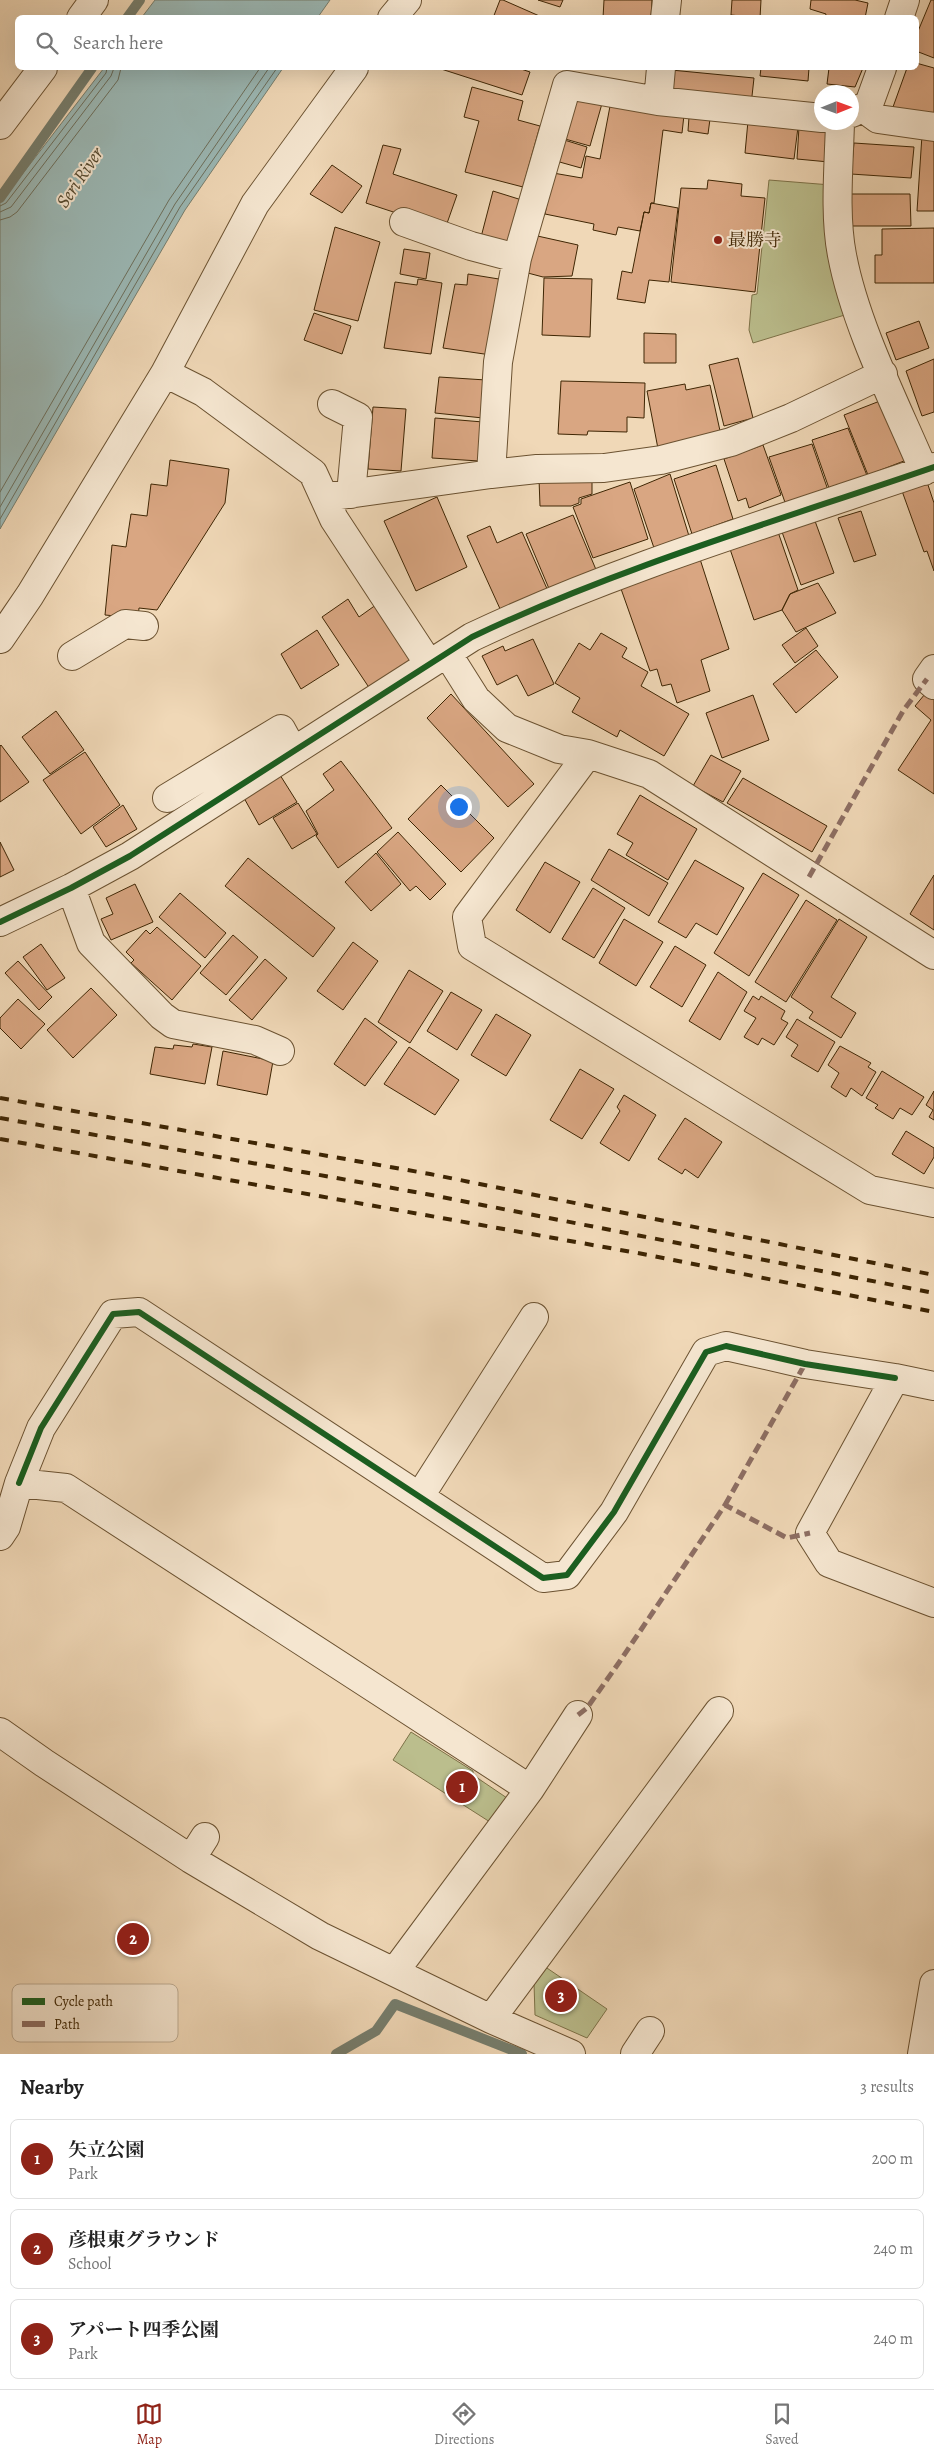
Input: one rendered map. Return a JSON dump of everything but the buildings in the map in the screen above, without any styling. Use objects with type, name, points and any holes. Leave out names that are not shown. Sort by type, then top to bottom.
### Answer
[{"type":"street","points":[[83,15],[94,0]]},
{"type":"street","points":[[394,15],[407,0]]},
{"type":"street","points":[[666,15],[668,0]]},
{"type":"street","points":[[900,15],[905,0]]},
{"type":"street","points":[[0,125],[41,70]]},
{"type":"street","points":[[0,639],[36,587],[165,373],[255,204],[353,70]]},
{"type":"street","points":[[658,101],[660,70]]},
{"type":"street","points":[[859,109],[869,104],[881,70]]},
{"type":"street","points":[[491,474],[498,362],[517,258],[567,85],[658,101],[814,117]]},
{"type":"street","points":[[859,110],[878,119],[934,127]]},
{"type":"street","points":[[0,922],[71,888],[130,856],[438,659],[504,622],[652,564],[879,493],[929,469],[883,374],[858,311],[842,254],[838,203],[840,130]]},
{"type":"street","points":[[404,222],[471,246],[517,258]]},
{"type":"street","points":[[165,373],[203,392],[313,473],[338,496]]},
{"type":"street","points":[[338,496],[491,474],[537,469],[604,468],[661,460],[731,442],[791,418],[883,374]]},
{"type":"street","points":[[332,404],[358,417],[338,496],[336,529],[438,659],[507,728],[559,749],[588,754],[649,774],[934,955]]},
{"type":"street","points":[[72,656],[125,624],[144,626]]},
{"type":"street","points":[[934,668],[927,680],[934,685]]},
{"type":"street","points":[[167,798],[281,729],[294,751]]},
{"type":"street","points":[[588,754],[467,917],[472,946],[870,1190],[934,1203]]},
{"type":"street","points":[[71,888],[92,943],[162,1016],[173,1024],[255,1040],[280,1051]]},
{"type":"street","points":[[0,1536],[6,1527],[19,1483],[41,1428],[113,1314],[139,1312],[543,1578],[567,1575],[614,1512],[706,1352],[726,1346],[806,1364],[934,1386]]},
{"type":"street","points":[[420,1496],[534,1317]]},
{"type":"street","points":[[894,1378],[810,1533],[830,1563],[934,1603]]},
{"type":"street","points":[[19,1483],[66,1488],[530,1789]]},
{"type":"street","points":[[491,2019],[719,1711]]},
{"type":"street","points":[[395,1971],[530,1789],[578,1715]]},
{"type":"street","points":[[0,1732],[44,1764],[198,1848],[320,1936],[491,2019],[571,2054]]},
{"type":"street","points":[[922,2054],[934,1984]]},
{"type":"street","points":[[635,2054],[650,2031]]},
{"type":"green space","points":[[769,180],[831,185],[848,314],[753,343],[749,330],[752,295],[757,294]]},
{"type":"green space","points":[[411,1732],[473,1771],[473,1775],[507,1798],[490,1822],[393,1760]]},
{"type":"green space","points":[[544,1966],[607,2009],[587,2038],[535,2015],[534,1983]]},
{"type":"water","points":[[155,0],[330,0],[319,15],[144,15]]},
{"type":"water","name":"Seri River","points":[[102,70],[282,70],[185,210],[0,529],[0,203]]},
{"type":"waterway","points":[[129,15],[140,0]]},
{"type":"waterway","points":[[0,198],[91,70]]},
{"type":"waterway","points":[[336,2054],[376,2031],[395,2004],[522,2054]]},
{"type":"railway","points":[[0,1098],[430,1174],[934,1275]]},
{"type":"railway","points":[[0,1118],[426,1194],[934,1293]]},
{"type":"railway","points":[[0,1139],[643,1254],[934,1312]]},
{"type":"marked path","points":[[809,877],[903,711],[927,679]]},
{"type":"marked path","points":[[725,1505],[805,1364]]},
{"type":"marked path","points":[[578,1715],[587,1708],[618,1664],[725,1505],[787,1538],[810,1533]]},
{"type":"cycle path","points":[[0,922],[71,888],[130,856],[472,637],[585,588],[642,566],[934,467]]},
{"type":"cycle path","points":[[19,1483],[41,1428],[113,1314],[139,1312],[543,1578],[567,1575],[614,1512],[706,1352],[726,1346],[805,1364],[895,1378]]},
{"type":"place","name":"最勝寺","points":[[718,240]]},
{"type":"place","name":"矢立公園","points":[[462,1787]]},
{"type":"place","name":"彦根東グラウンド","points":[[133,1939]]},
{"type":"place","name":"アパート四季公園","points":[[561,1996]]}]
